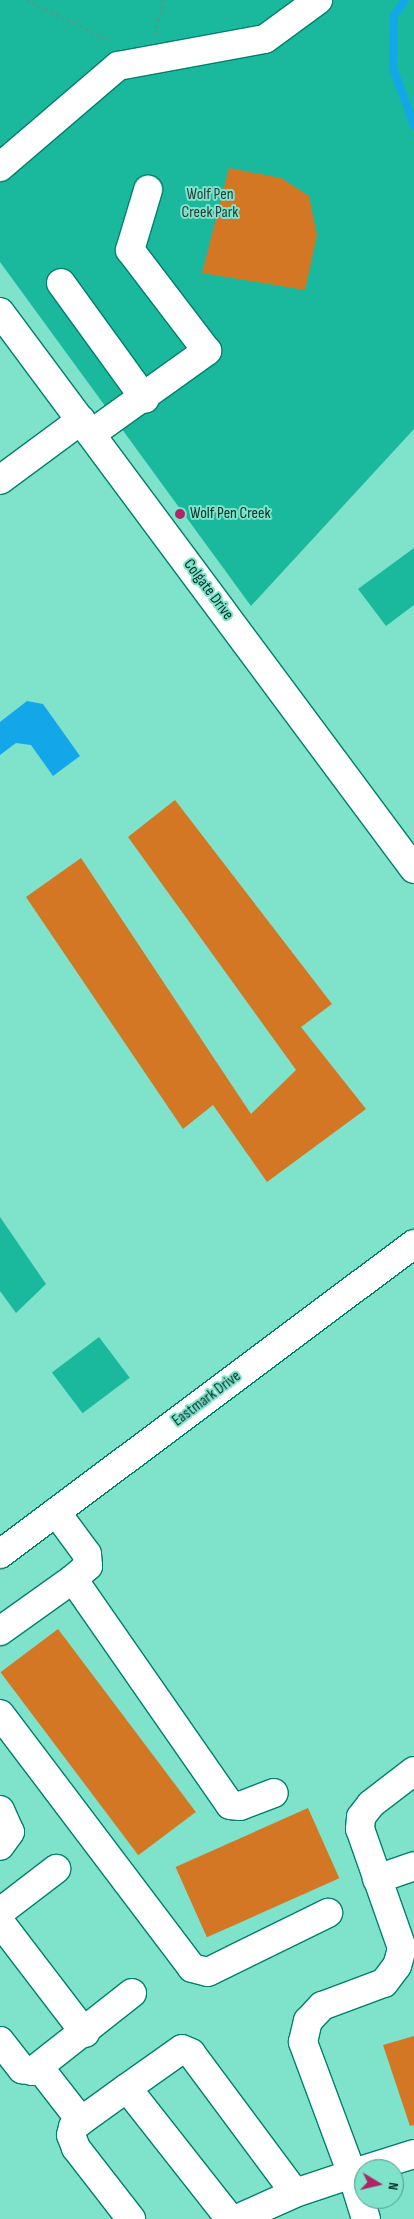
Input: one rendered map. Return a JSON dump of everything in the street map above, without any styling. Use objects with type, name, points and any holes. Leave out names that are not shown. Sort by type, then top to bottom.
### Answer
[{"type":"street","points":[[0,167],[118,66],[265,39],[318,0]]},
{"type":"street","points":[[0,480],[86,427],[145,399],[207,351],[130,250],[148,190]]},
{"type":"street","points":[[62,283],[145,399]]},
{"type":"street","name":"Colgate Drive","points":[[0,312],[414,869]]},
{"type":"street","name":"Eastmark Drive","points":[[0,1554],[414,1244]]},
{"type":"street","points":[[0,1631],[74,1580],[88,1566],[87,1554],[56,1512]]},
{"type":"street","points":[[74,1580],[230,1805],[240,1806],[274,1793]]},
{"type":"street","points":[[0,1714],[192,1968],[208,1972],[328,1913]]},
{"type":"street","points":[[356,2159],[303,2042],[308,2021],[322,2006],[384,1983],[397,1966],[402,1948],[360,1829],[361,1816],[371,1804],[414,1771]]},
{"type":"street","points":[[0,1810],[10,1832],[0,1846]]},
{"type":"street","points":[[377,1879],[414,1866]]},
{"type":"street","points":[[0,1912],[56,1869]]},
{"type":"street","points":[[0,1922],[85,2033]]},
{"type":"street","points":[[0,2041],[22,2069],[33,2071],[85,2033],[132,1993]]},
{"type":"street","points":[[131,2219],[76,2148],[71,2135],[73,2127],[182,2049],[191,2053],[295,2193]]},
{"type":"street","points":[[39,2067],[81,2121]]},
{"type":"street","points":[[127,2088],[230,2219]]},
{"type":"street","points":[[398,2159],[414,2154]]},
{"type":"street","points":[[237,2219],[295,2193],[354,2173]]},
{"type":"path","points":[[27,0],[114,42]]},
{"type":"path","points":[[149,59],[164,0]]},
{"type":"green space","name":"Wolf Pen Creek Park","points":[[0,0],[414,0],[414,429],[251,606],[0,262]]},
{"type":"green space","points":[[414,548],[414,605],[386,626],[358,589]]},
{"type":"green space","points":[[0,1217],[46,1284],[16,1313],[0,1291]]},
{"type":"green space","points":[[99,1337],[130,1378],[83,1413],[52,1373]]},
{"type":"water","points":[[27,701],[43,704],[80,756],[53,776],[31,745],[16,743],[0,755],[0,722]]},
{"type":"building","points":[[229,168],[281,178],[309,196],[317,235],[305,290],[202,273]]},
{"type":"building","points":[[175,800],[332,1004],[301,1027],[366,1109],[267,1182],[213,1105],[183,1129],[26,897],[81,858],[251,1114],[296,1070],[128,837]]},
{"type":"building","points":[[58,1629],[196,1812],[138,1855],[0,1672]]},
{"type":"building","points":[[308,1808],[339,1878],[207,1937],[176,1867]]},
{"type":"building","points":[[414,2036],[414,2125],[410,2126],[383,2045]]},
{"type":"waterway","name":"Wolf Pen Creek","points":[[405,0],[394,16],[393,68],[414,125]]},
{"type":"place","name":"Wolf Pen Creek","points":[[180,514]]}]
